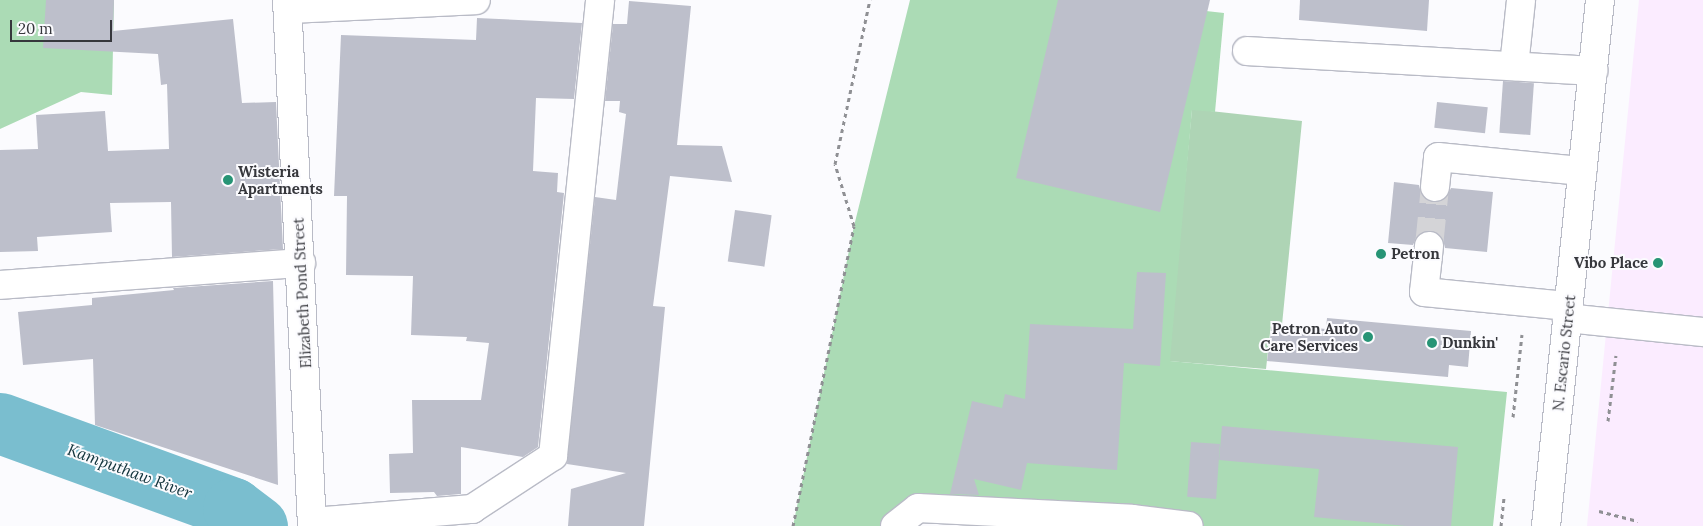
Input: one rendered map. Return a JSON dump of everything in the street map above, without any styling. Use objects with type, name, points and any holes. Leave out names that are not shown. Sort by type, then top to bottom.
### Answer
[{"type":"street","points":[[287,4],[476,0]]},
{"type":"street","points":[[313,524],[472,509],[553,456],[600,0]]},
{"type":"street","points":[[1514,66],[1520,0]]},
{"type":"street","name":"N. Escario Street","points":[[1546,526],[1600,0]]},
{"type":"street","name":"Elizabeth Pond Street","points":[[287,4],[313,524]]},
{"type":"street","points":[[1247,51],[1593,71]]},
{"type":"street","points":[[1435,187],[1438,157],[1582,171]]},
{"type":"street","points":[[1429,246],[1424,292],[1526,302],[1619,322],[1703,332]]},
{"type":"street","points":[[0,285],[301,263]]},
{"type":"street","points":[[896,526],[918,508],[1132,519],[1189,526]]},
{"type":"path","points":[[793,526],[854,226],[835,164],[870,0]]},
{"type":"path","points":[[1513,417],[1526,302]]},
{"type":"path","points":[[1608,421],[1619,322]]},
{"type":"path","points":[[1501,526],[1504,496]]},
{"type":"path","points":[[1599,511],[1638,521]]},
{"type":"shaded area","name":"Vibo Place","points":[[1639,0],[1703,0],[1703,526],[1587,526]]},
{"type":"green space","points":[[0,0],[114,0],[112,95],[81,92],[0,129]]},
{"type":"green space","points":[[910,0],[1191,0],[1197,10],[1224,13],[1215,112],[1192,110],[1170,361],[1507,392],[1493,526],[1189,526],[918,508],[883,526],[793,526],[854,226]]},
{"type":"green space","points":[[1192,109],[1302,121],[1282,325],[1271,324],[1266,369],[1168,361]]},
{"type":"building","points":[[46,0],[114,0],[113,31],[233,19],[242,103],[276,102],[283,249],[172,257],[171,202],[110,203],[112,232],[37,237],[38,251],[0,252],[0,150],[38,149],[36,115],[105,111],[108,151],[169,149],[167,84],[161,85],[158,54],[43,48]]},
{"type":"building","points":[[1058,0],[1210,0],[1160,212],[1016,178]]},
{"type":"building","points":[[1300,0],[1429,0],[1427,31],[1299,20]]},
{"type":"building","points":[[629,1],[691,6],[677,145],[722,146],[732,182],[670,176],[653,306],[665,307],[644,526],[568,526],[571,489],[626,473],[567,464],[595,197],[616,200],[626,114],[619,112],[620,101],[605,101],[613,24],[627,24]]},
{"type":"building","points":[[477,18],[582,23],[574,99],[536,98],[533,171],[558,173],[557,192],[564,193],[538,447],[523,457],[461,447],[461,494],[437,496],[434,492],[390,493],[389,454],[413,453],[412,400],[481,400],[489,343],[466,341],[467,337],[411,335],[413,276],[346,275],[347,196],[334,196],[341,35],[476,40]]},
{"type":"building","points":[[1503,81],[1534,83],[1530,135],[1499,133]]},
{"type":"building","points":[[1437,102],[1488,107],[1485,133],[1434,128]]},
{"type":"building","points":[[1394,182],[1419,185],[1421,193],[1426,199],[1434,203],[1441,201],[1447,196],[1451,188],[1493,192],[1487,252],[1445,248],[1439,234],[1430,230],[1417,236],[1413,245],[1388,243]]},
{"type":"building","points":[[735,210],[772,215],[764,267],[728,261]]},
{"type":"building","points":[[1137,272],[1166,273],[1160,366],[1124,363],[1117,470],[1027,463],[1021,490],[974,479],[979,495],[950,494],[972,401],[1002,408],[1005,394],[1025,399],[1030,324],[1133,329]]},
{"type":"building","points":[[273,281],[278,485],[95,425],[93,359],[23,365],[18,312],[92,305],[92,298],[174,290],[173,288]]},
{"type":"building","points":[[1327,318],[1471,331],[1468,367],[1449,365],[1448,377],[1267,361],[1272,324],[1326,329]]},
{"type":"building","points":[[1222,426],[1458,447],[1451,526],[1406,526],[1314,517],[1319,469],[1219,460]]},
{"type":"building","points":[[1191,442],[1220,444],[1216,499],[1187,497]]},
{"type":"waterway","name":"Kamputhaw River","points":[[0,423],[233,508],[257,526]]},
{"type":"tunnel","points":[[1429,246],[1435,187]]},
{"type":"place","name":"Wisteria Apartments","points":[[228,180]]},
{"type":"place","name":"Petron","points":[[1381,254]]},
{"type":"place","name":"Vibo Place","points":[[1658,263]]},
{"type":"place","name":"Petron Auto Care Services","points":[[1368,337]]},
{"type":"place","name":"Dunkin'","points":[[1432,343]]}]
